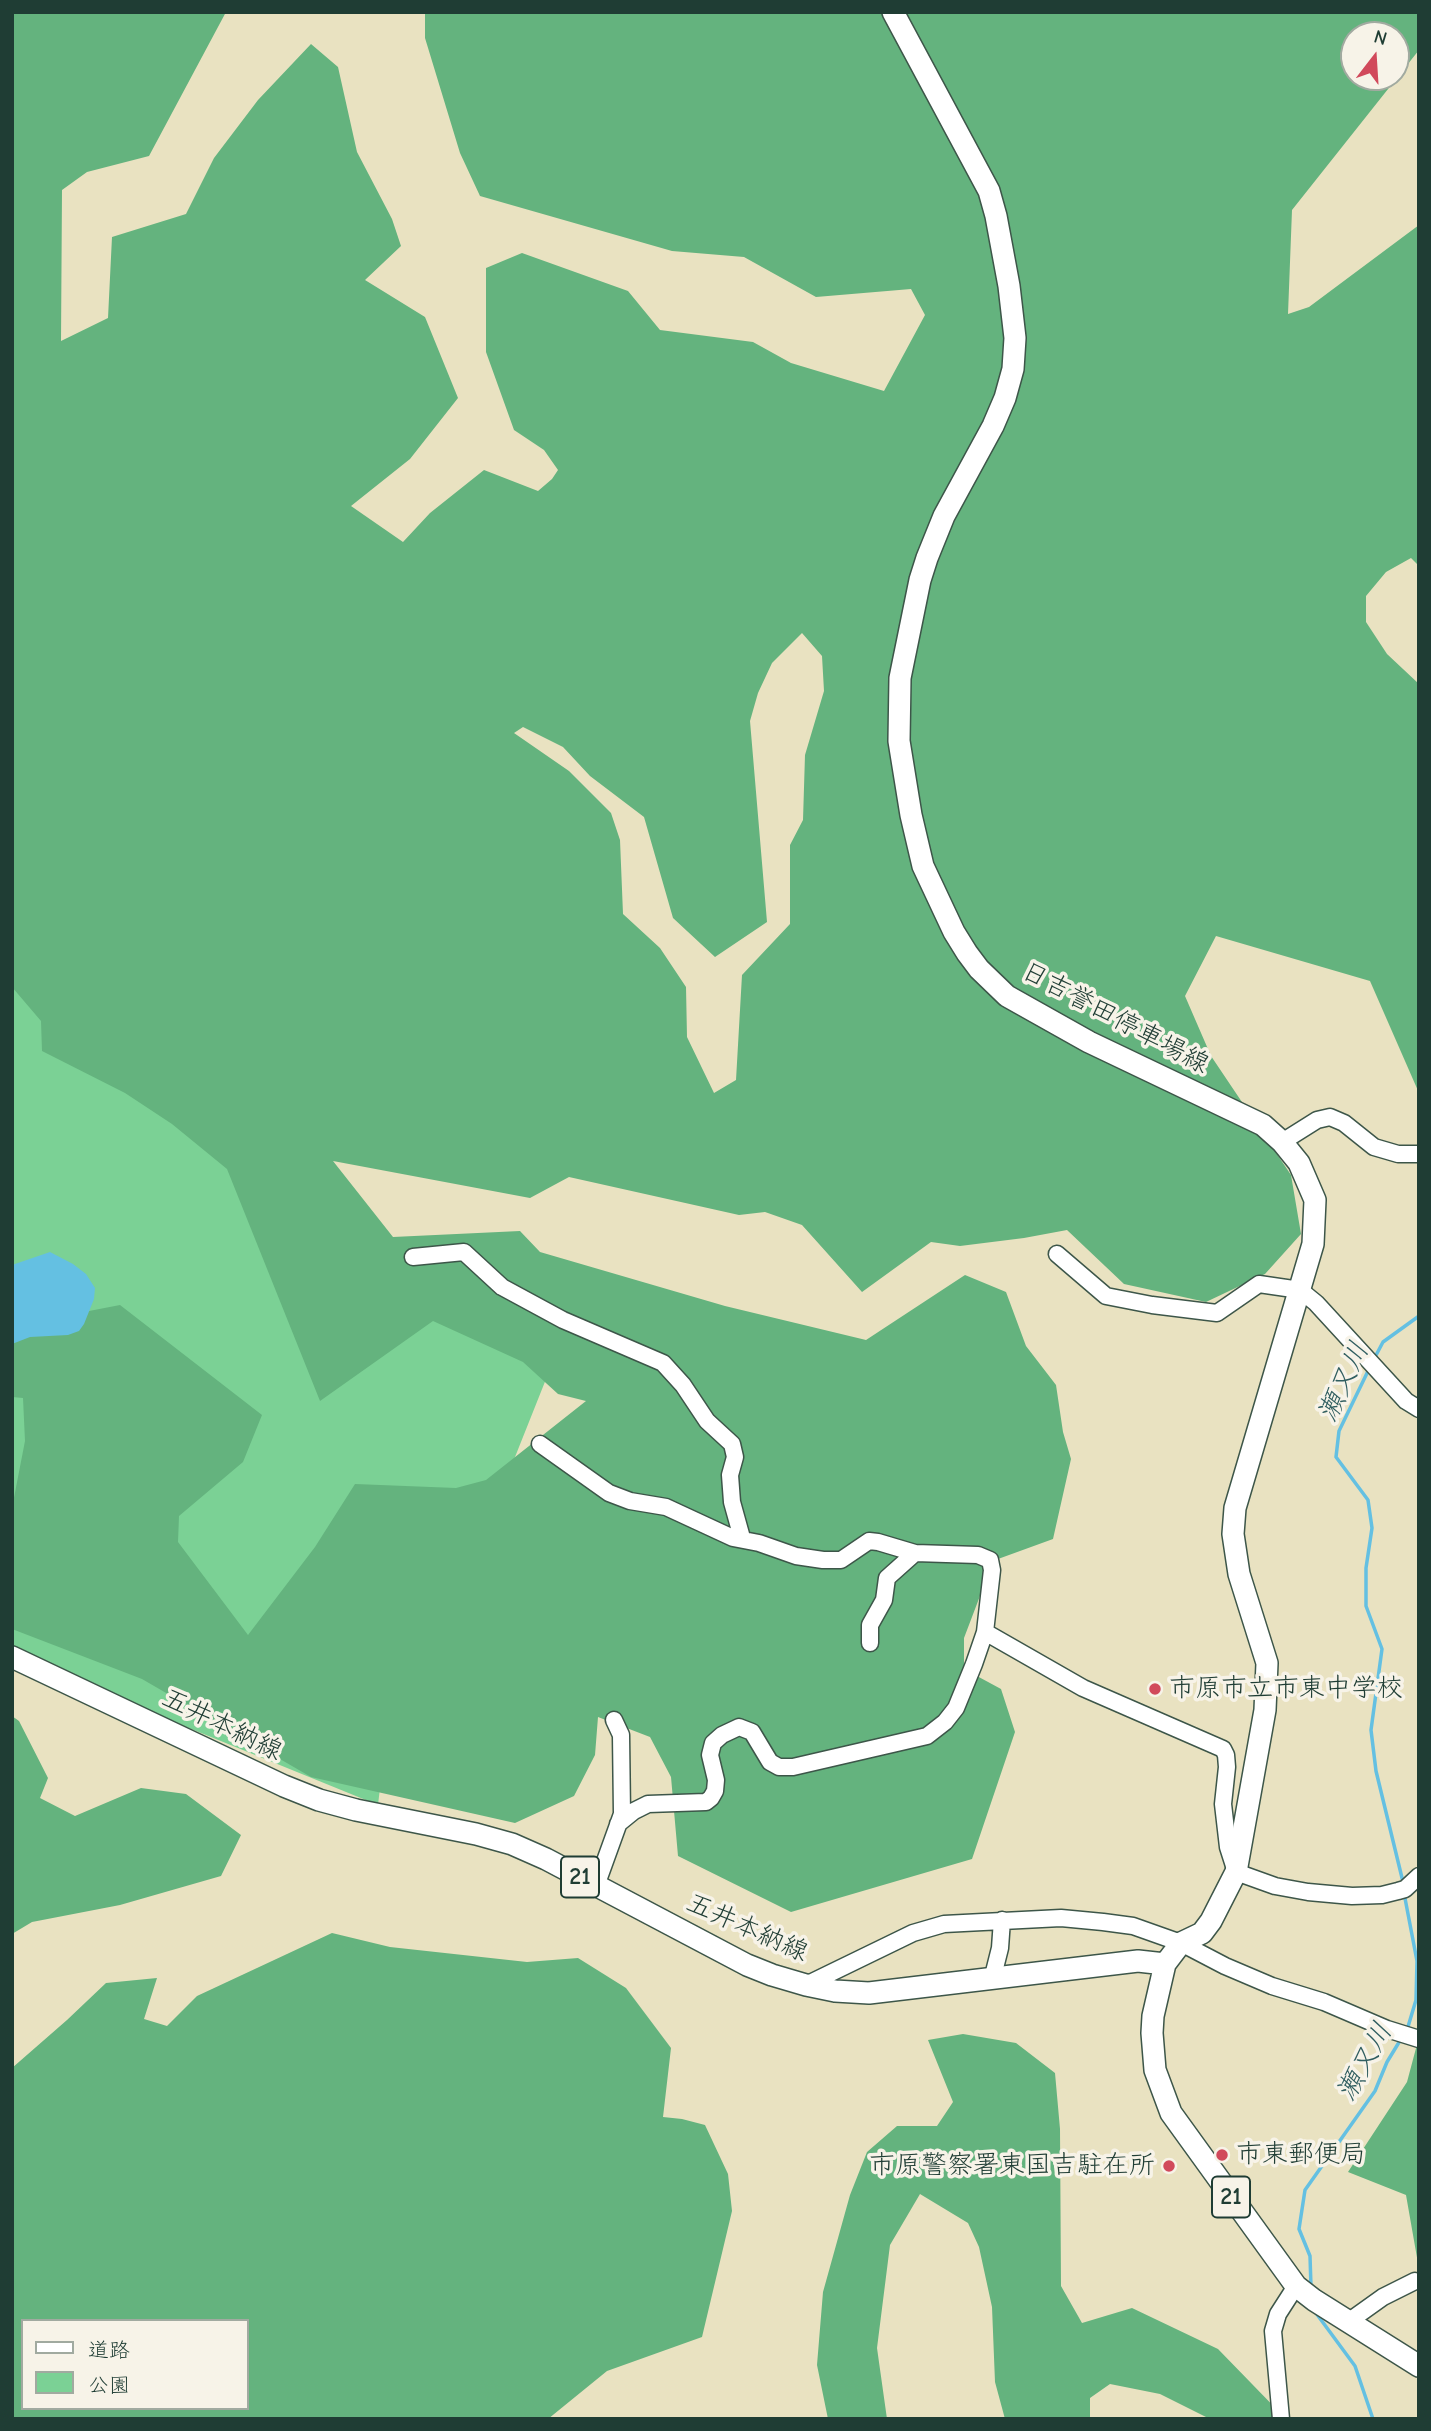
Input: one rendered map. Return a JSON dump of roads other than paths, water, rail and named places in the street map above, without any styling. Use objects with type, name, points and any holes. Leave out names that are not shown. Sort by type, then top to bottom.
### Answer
[{"type":"main road","name":"日吉誉田停車場線","points":[[893,12],[989,191],[1009,286],[1015,338],[1013,369],[1001,408],[944,516],[927,558],[900,678],[899,741],[911,815],[923,866],[954,932],[967,953],[979,969],[1007,996],[1089,1042],[1263,1125],[1282,1142],[1299,1163],[1315,1200],[1313,1244],[1235,1508],[1233,1534],[1239,1574],[1267,1663],[1265,1710],[1236,1872],[1221,1905],[1202,1933],[1181,1942],[1165,1964]]},
{"type":"main road","name":"五井本納線","points":[[12,1657],[319,1800],[512,1844],[546,1859],[747,1965],[806,1985],[835,1991],[869,1993],[993,1976],[1138,1961],[1165,1964]]},
{"type":"main road","name":"21","points":[[1165,1964],[1155,2005],[1152,2033],[1155,2070],[1171,2113],[1296,2286],[1419,2366]]},
{"type":"street","points":[[1282,1142],[1317,1120],[1330,1116],[1344,1123],[1374,1147],[1398,1154],[1419,1154]]},
{"type":"street","points":[[413,1257],[464,1252],[502,1287],[563,1320],[663,1363],[683,1385],[707,1421],[732,1444],[735,1457],[730,1475],[732,1502],[742,1538]]},
{"type":"street","points":[[1057,1254],[1106,1296],[1152,1305],[1217,1312],[1259,1284],[1300,1290],[1316,1303],[1406,1401],[1419,1409]]},
{"type":"street","points":[[540,1444],[609,1493],[630,1501],[666,1507],[733,1538],[742,1538],[796,1556],[841,1560],[869,1541],[915,1553],[978,1555],[990,1560],[992,1570],[985,1632],[956,1708],[945,1722],[927,1736],[793,1767],[779,1767],[770,1762],[752,1732],[739,1727],[713,1743],[710,1755],[716,1780],[711,1798],[706,1802],[648,1804],[618,1824]]},
{"type":"street","points":[[870,1643],[870,1625],[884,1600],[887,1578],[915,1553]]},
{"type":"street","points":[[985,1632],[1083,1688],[1223,1749],[1227,1767],[1223,1804],[1228,1847],[1236,1872],[1275,1886],[1352,1896],[1382,1895],[1405,1889],[1419,1876]]},
{"type":"street","points":[[596,1886],[622,1814],[621,1735],[614,1720]]},
{"type":"street","points":[[806,1985],[913,1933],[944,1924],[1061,1918],[1133,1926],[1181,1942],[1225,1966],[1272,1986],[1324,2002],[1387,2029],[1419,2039]]},
{"type":"street","points":[[993,1976],[1000,1948],[1002,1920]]},
{"type":"street","points":[[1348,2322],[1383,2297],[1415,2281]]},
{"type":"street","points":[[1281,2419],[1273,2331],[1278,2314],[1296,2286]]},
{"type":"water","points":[[50,1252],[86,1274],[95,1288],[94,1299],[84,1324],[79,1331],[68,1335],[30,1337],[12,1344],[12,1265]]},
{"type":"waterway","name":"瀬又川","points":[[1374,1359],[1383,1342],[1419,1316]]},
{"type":"waterway","name":"瀬又川","points":[[1369,1369],[1339,1431],[1336,1457],[1368,1500],[1372,1528],[1366,1568],[1366,1606],[1382,1649],[1371,1730],[1376,1771],[1403,1882]]},
{"type":"waterway","name":"瀬又川","points":[[1404,1893],[1417,1961],[1416,2000],[1407,2030]]},
{"type":"waterway","name":"瀬又川","points":[[1311,2287],[1310,2256],[1299,2229],[1305,2190],[1375,2091],[1387,2062],[1401,2039]]},
{"type":"waterway","name":"瀬又川","points":[[1313,2309],[1355,2366],[1373,2419]]},
{"type":"place","name":"市原市立市東中学校","points":[[1155,1689]]},
{"type":"place","name":"市東郵便局","points":[[1222,2155]]},
{"type":"place","name":"市原警察署東国吉駐在所","points":[[1169,2166]]}]
